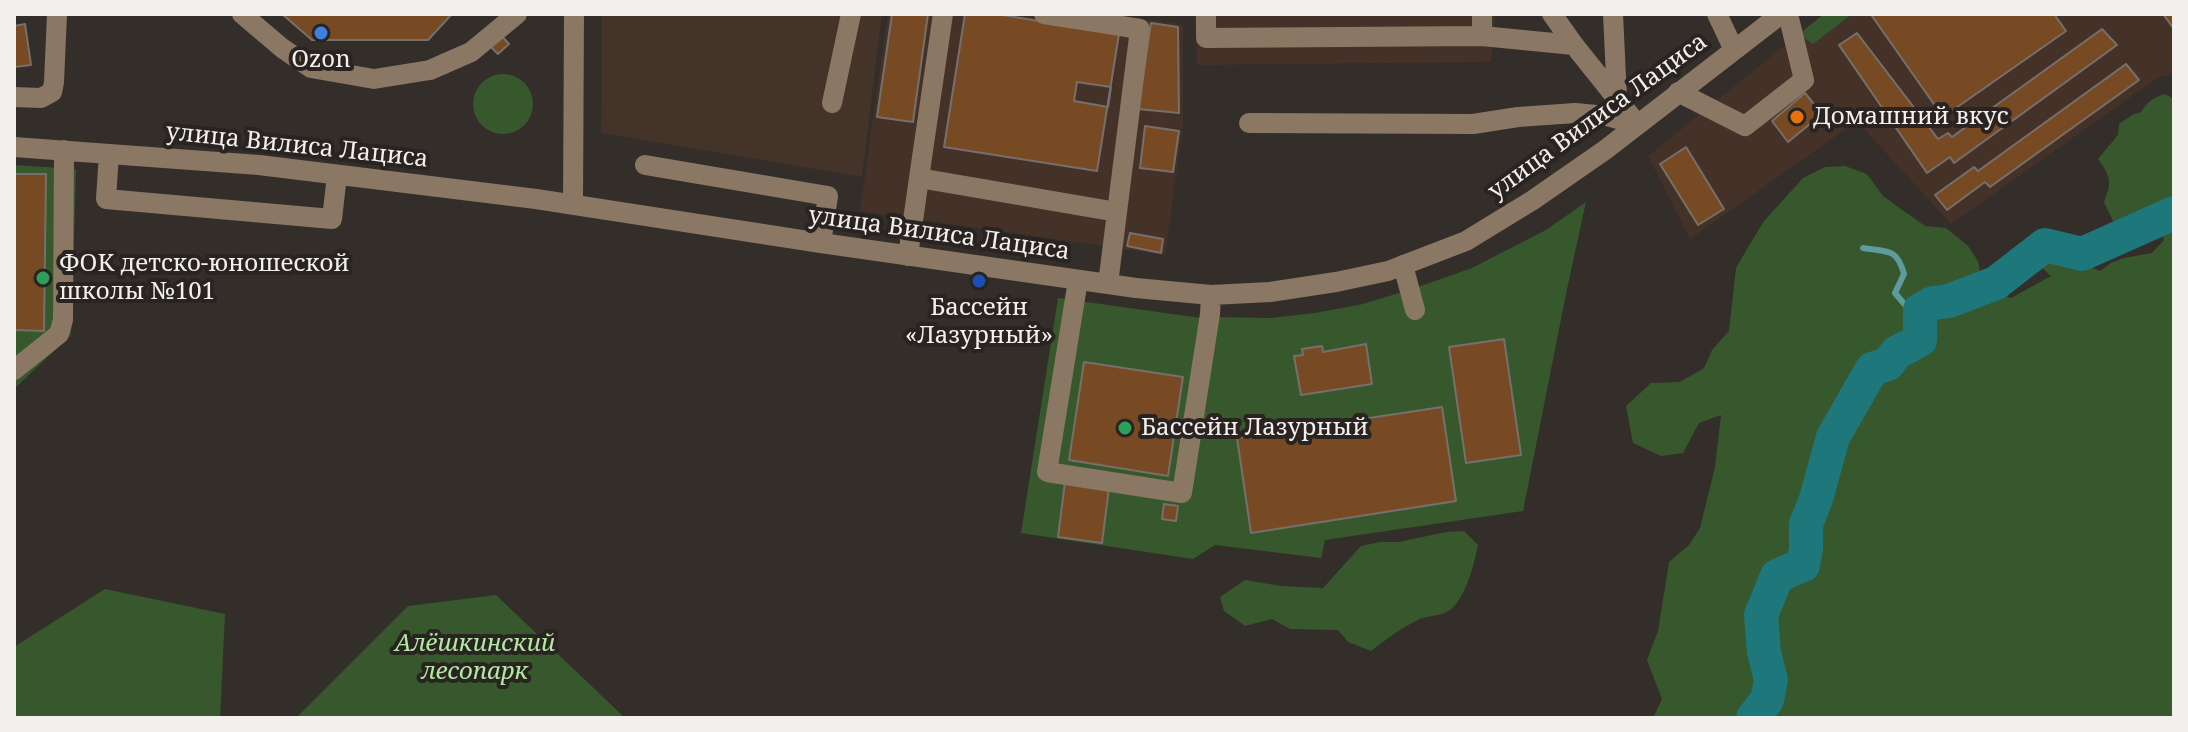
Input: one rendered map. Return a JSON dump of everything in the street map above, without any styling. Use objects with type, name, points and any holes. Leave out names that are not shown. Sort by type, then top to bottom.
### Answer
[{"type":"street","points":[[14,97],[41,98],[52,92],[57,14]]},
{"type":"street","points":[[242,14],[311,68],[374,79],[430,70],[471,52],[517,14]]},
{"type":"street","points":[[573,204],[574,14]]},
{"type":"street","points":[[832,103],[851,14]]},
{"type":"street","points":[[908,256],[943,14]]},
{"type":"street","points":[[1044,14],[1140,29],[1108,284]]},
{"type":"street","points":[[1206,14],[1206,38],[1482,36],[1574,45]]},
{"type":"street","points":[[1482,14],[1482,36]]},
{"type":"street","points":[[1552,14],[1637,124]]},
{"type":"street","points":[[1613,14],[1617,98]]},
{"type":"street","points":[[1717,14],[1734,50]]},
{"type":"street","name":"улица Вилиса Лациса","points":[[14,147],[259,165],[573,204],[1108,284],[1211,295],[1270,292],[1388,271],[1466,241],[1544,192],[1781,14]]},
{"type":"street","points":[[1678,92],[1745,126],[1804,80],[1788,14]]},
{"type":"street","points":[[1249,123],[1473,124],[1575,113],[1607,116],[1637,124]]},
{"type":"street","points":[[14,370],[59,334],[63,320],[64,150]]},
{"type":"street","points":[[109,154],[106,199],[332,219],[337,175]]},
{"type":"street","points":[[645,165],[828,196],[821,243]]},
{"type":"street","points":[[919,178],[1117,212]]},
{"type":"street","points":[[1403,265],[1415,310]]},
{"type":"street","points":[[1078,280],[1047,472],[1182,493],[1211,295]]},
{"type":"shaded area","points":[[602,14],[882,14],[862,177],[601,133]]},
{"type":"shaded area","points":[[888,14],[1112,14],[1183,25],[1183,126],[1165,255],[860,211]]},
{"type":"shaded area","points":[[1195,14],[1495,14],[1491,62],[1197,65]]},
{"type":"shaded area","points":[[1852,14],[2174,14],[2174,75],[2159,77],[1951,224],[1857,121],[1690,239],[1648,156],[1799,34],[1813,43]]},
{"type":"green space","points":[[1824,14],[1852,14],[1813,44],[1799,34]]},
{"type":"green space","points":[[503,74],[515,76],[524,83],[531,92],[531,116],[524,125],[515,132],[503,134],[491,132],[482,125],[475,116],[473,104],[475,92],[482,83],[491,76]]},
{"type":"green space","points":[[2165,94],[2174,99],[2174,718],[1653,718],[1662,699],[1647,660],[1658,631],[1669,562],[1689,545],[1700,528],[1715,467],[1721,415],[1699,423],[1683,453],[1661,456],[1633,443],[1626,406],[1651,383],[1680,382],[1704,368],[1712,350],[1729,331],[1736,268],[1764,221],[1803,178],[1825,167],[1845,166],[1867,174],[1883,196],[1925,226],[1946,228],[1968,246],[1978,261],[1983,288],[2011,298],[2051,276],[2041,267],[2045,245],[2100,271],[2124,258],[2152,253],[2164,240],[2161,229],[2154,224],[2113,221],[2104,202],[2109,180],[2098,159],[2118,135],[2119,124],[2141,112],[2154,98]]},
{"type":"green space","name":"ФОК детско-юношеской школы №101","points":[[14,165],[76,169],[71,335],[14,389]]},
{"type":"green space","points":[[1586,202],[1523,511],[1325,540],[1321,558],[1215,545],[1193,559],[1021,533],[1058,298],[1215,320],[1215,317],[1270,318],[1315,313],[1363,304],[1472,268],[1546,230]]},
{"type":"green space","points":[[1464,531],[1478,545],[1468,583],[1458,601],[1445,613],[1420,619],[1371,651],[1348,642],[1338,630],[1290,629],[1272,619],[1245,626],[1224,611],[1220,597],[1245,580],[1323,588],[1361,546]]},
{"type":"green space","points":[[105,589],[225,614],[220,718],[14,718],[14,647]]},
{"type":"green space","name":"Алёшкинский лесопарк","points":[[496,595],[625,718],[296,718],[408,606]]},
{"type":"building","points":[[282,14],[452,14],[428,40],[312,40]]},
{"type":"building","points":[[892,14],[928,14],[913,122],[877,117]]},
{"type":"building","points":[[965,14],[996,14],[1119,34],[1097,171],[944,147]]},
{"type":"building","points":[[2054,14],[2066,31],[1943,117],[1872,16]]},
{"type":"building","points":[[2163,14],[2174,14],[2174,29]]},
{"type":"building","points":[[1151,23],[1178,27],[1179,113],[1138,109]]},
{"type":"building","points":[[25,24],[31,65],[14,67],[14,26]]},
{"type":"building","points":[[2102,29],[2117,45],[1954,163],[1950,157],[1927,173],[1839,45],[1857,33],[1938,139],[1948,133],[1952,137]]},
{"type":"building","points":[[500,34],[509,44],[498,54],[489,45]]},
{"type":"building","points":[[2126,64],[2139,80],[1990,187],[1985,182],[1947,210],[1935,195],[1974,167],[1978,171]]},
{"type":"building","points":[[1077,82],[1111,87],[1108,107],[1074,101]]},
{"type":"building","name":"Домашний вкус","points":[[1805,93],[1822,114],[1788,142],[1772,121]]},
{"type":"building","points":[[1145,126],[1179,131],[1173,172],[1140,168]]},
{"type":"building","points":[[1686,147],[1724,209],[1698,225],[1660,164]]},
{"type":"building","points":[[14,174],[46,174],[44,331],[14,330]]},
{"type":"building","points":[[1130,233],[1163,239],[1161,253],[1127,246]]},
{"type":"building","points":[[1504,339],[1521,455],[1466,463],[1449,347]]},
{"type":"building","points":[[1366,344],[1372,384],[1301,395],[1294,356],[1303,355],[1302,349],[1322,346],[1323,352]]},
{"type":"building","points":[[1084,362],[1183,377],[1168,476],[1069,460]]},
{"type":"building","points":[[1442,407],[1456,501],[1251,533],[1237,438]]},
{"type":"building","points":[[1065,482],[1109,488],[1102,543],[1058,537]]},
{"type":"building","points":[[1164,504],[1178,506],[1176,521],[1162,519]]},
{"type":"waterway","points":[[1753,718],[1767,700],[1771,680],[1764,652],[1761,615],[1777,576],[1803,565],[1806,524],[1833,437],[1872,369],[1888,364],[1896,353],[1920,340],[1920,310],[1996,283],[2045,245],[2082,254],[2174,213]]},
{"type":"waterway","points":[[1863,248],[1895,255],[1904,274],[1895,293],[1906,306],[1920,310]]},
{"type":"place","name":"Ozon","points":[[321,33]]},
{"type":"place","name":"Домашний вкус","points":[[1797,117]]},
{"type":"place","name":"ФОК детско-юношеской школы №101","points":[[43,278]]},
{"type":"place","name":"Бассейн «Лазурный»","points":[[979,281]]},
{"type":"place","name":"Бассейн Лазурный","points":[[1125,428]]}]
